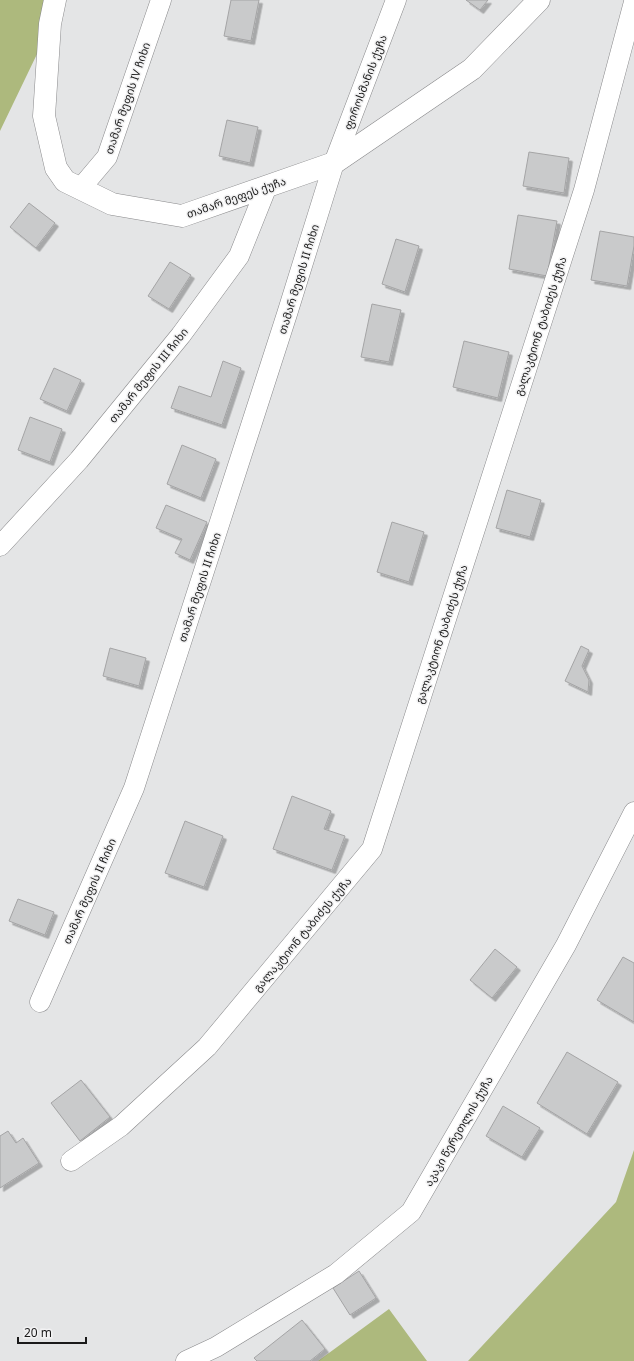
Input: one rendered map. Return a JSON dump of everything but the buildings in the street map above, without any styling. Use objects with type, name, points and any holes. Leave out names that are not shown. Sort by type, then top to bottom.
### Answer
[{"type":"street","name":"თამარ მეფეს ქუჩა","points":[[54,0],[50,24],[44,116],[56,168],[65,181],[112,204],[182,216],[334,163],[472,69],[539,0]]},
{"type":"street","name":"თამარ მეფის IV ჩიხი","points":[[80,189],[107,157],[161,0]]},
{"type":"street","name":"ფიროსმანის ქუჩა","points":[[334,163],[396,0]]},
{"type":"street","name":"გალაკტიონ ტაბიძეს ქუჩა","points":[[71,1161],[121,1126],[207,1047],[372,849],[584,190],[634,2]]},
{"type":"street","name":"თამარ მეფის II ჩიხი","points":[[40,1002],[134,788],[287,314],[334,163]]},
{"type":"street","name":"თამარ მეფის III ჩიხი","points":[[0,546],[79,460],[181,335],[240,256],[267,186]]},
{"type":"street","name":"აკაკი წერეთლის ქუჩა","points":[[186,1361],[216,1347],[336,1274],[411,1212],[566,945],[634,812]]},
{"type":"green space","points":[[0,0],[63,0],[0,131]]},
{"type":"green space","points":[[634,1150],[634,1361],[468,1361],[616,1202]]},
{"type":"green space","points":[[389,1309],[427,1361],[318,1361]]}]
